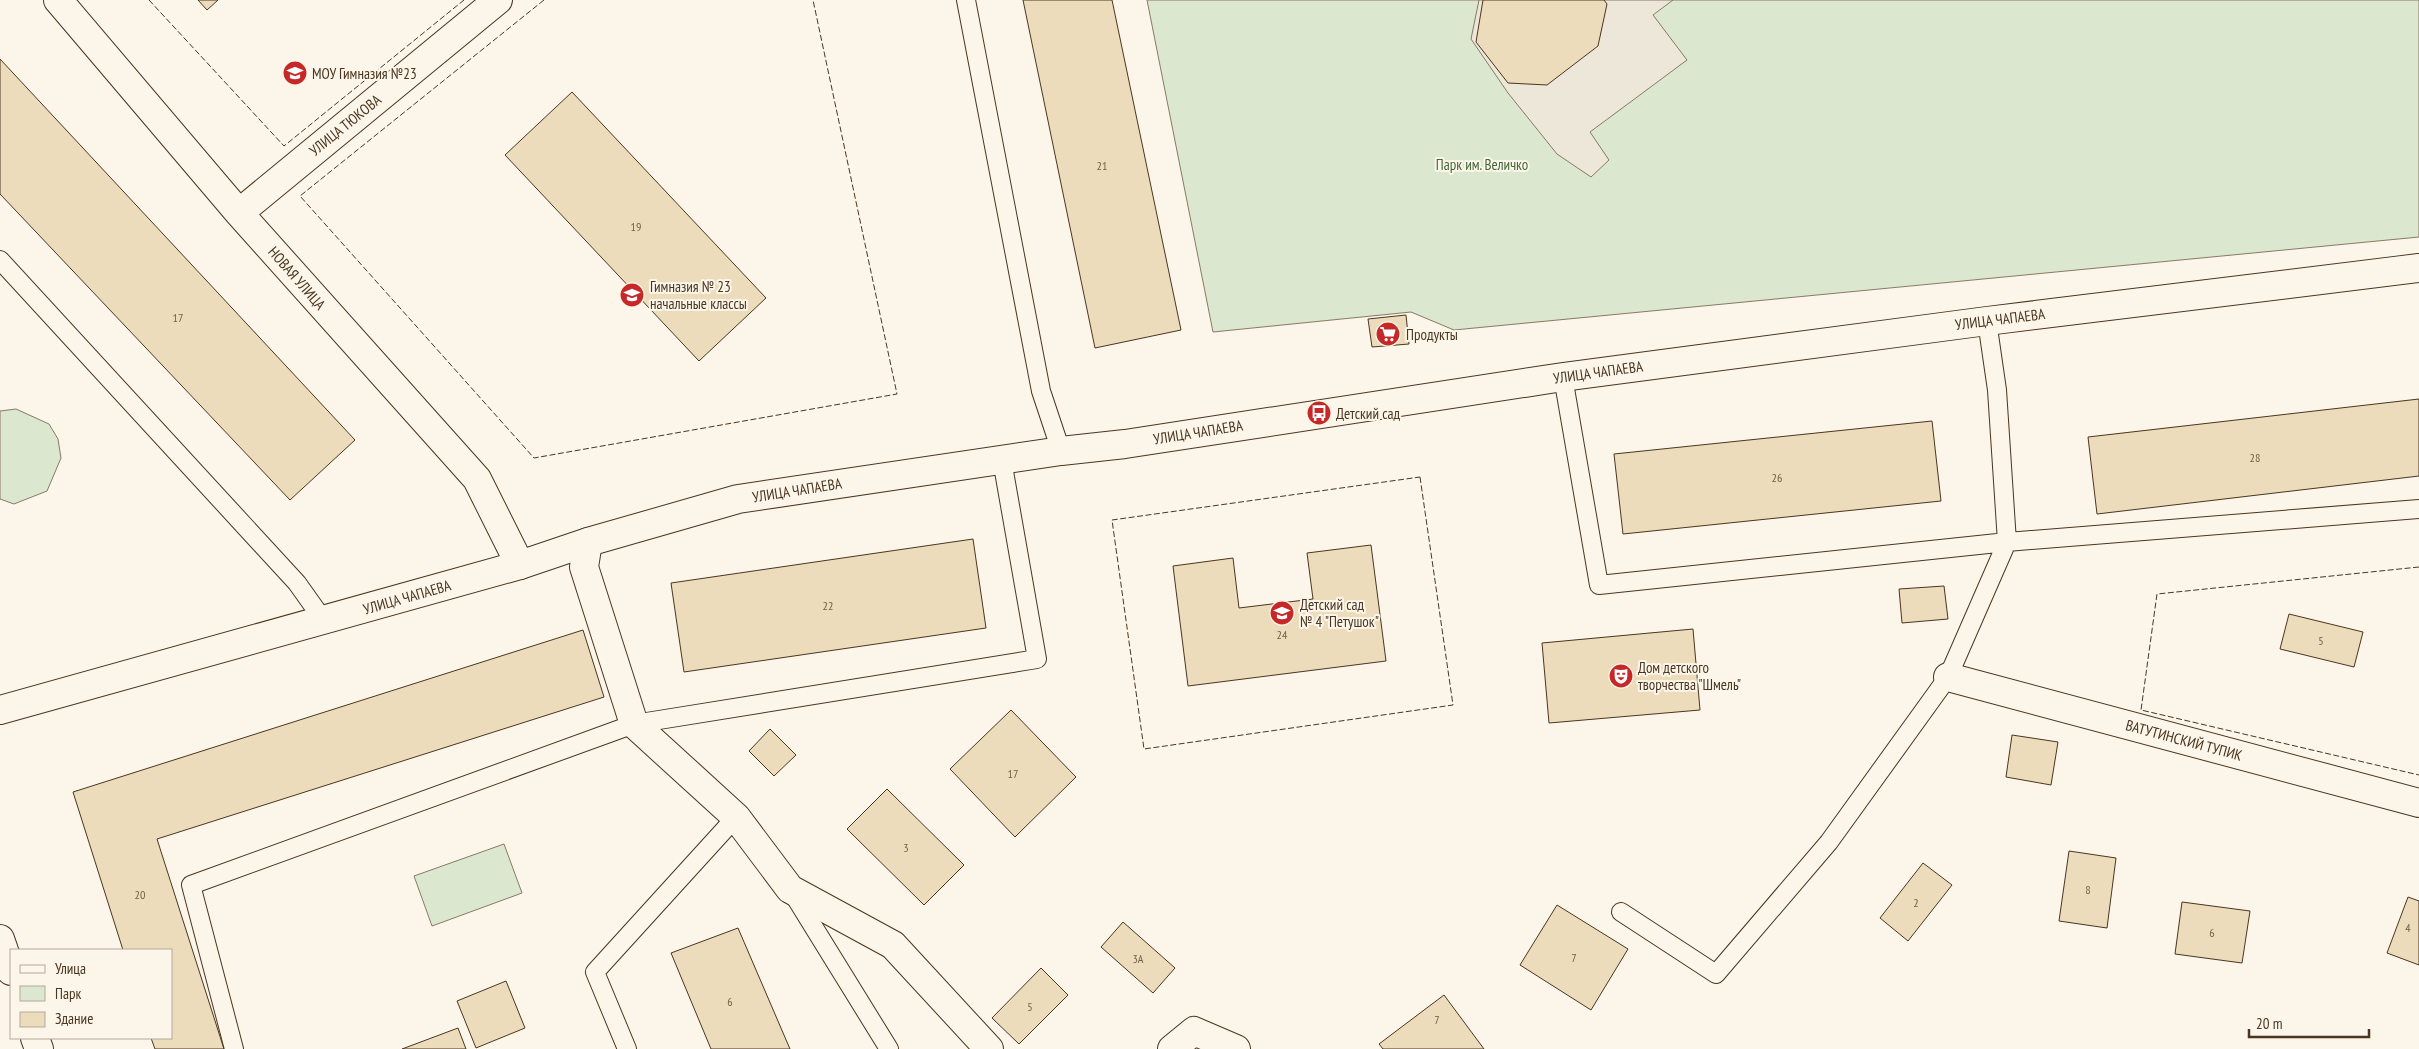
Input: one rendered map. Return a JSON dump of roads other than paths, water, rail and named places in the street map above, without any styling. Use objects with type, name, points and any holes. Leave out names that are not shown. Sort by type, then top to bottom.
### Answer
[{"type":"street","name":"НОВАЯ УЛИЦА","points":[[58,0],[239,213],[477,479],[520,565]]},
{"type":"street","name":"УЛИЦА ТЮКОВА","points":[[239,213],[498,0]]},
{"type":"street","name":"УЛИЦА ЧАПАЕВА","points":[[0,710],[520,565],[588,542],[738,499],[1061,451],[1125,444],[1563,377],[1987,321],[2419,268]]},
{"type":"street","points":[[588,542],[584,566],[634,724],[736,817],[790,889],[893,945],[989,1049]]},
{"type":"street","name":"ВАТУТИНСКИЙ ТУПИК","points":[[1948,676],[2419,803]]},
{"type":"street","points":[[0,939],[10,968]]},
{"type":"street","points":[[1172,1049],[1194,1031],[1236,1049]]},
{"type":"lane","points":[[966,0],[1041,391],[1061,451]]},
{"type":"lane","points":[[0,260],[297,583],[324,620]]},
{"type":"lane","points":[[1621,912],[1716,974],[1829,842],[1948,676],[2007,542],[1997,390],[1987,321]]},
{"type":"lane","points":[[1563,377],[1599,585],[2007,542],[2419,509]]},
{"type":"lane","points":[[234,1049],[191,885],[634,724],[1037,659],[1002,460]]},
{"type":"lane","points":[[627,1049],[595,972],[736,817]]},
{"type":"lane","points":[[790,889],[889,1049]]},
{"type":"place","name":"МОУ Гимназия №23","points":[[295,73]]},
{"type":"place","name":"Гимназия № 23 начальные классы","points":[[632,295]]},
{"type":"place","name":"Продукты","points":[[1388,334]]},
{"type":"place","name":"Детский сад","points":[[1319,413]]},
{"type":"place","name":"Детский сад № 4 \"Петушок\"","points":[[1282,613]]},
{"type":"place","name":"Дом детского творчества \"Шмель\"","points":[[1621,676]]},
{"type":"park label","name":"Парк им. Величко","points":[[1482,164]]}]
